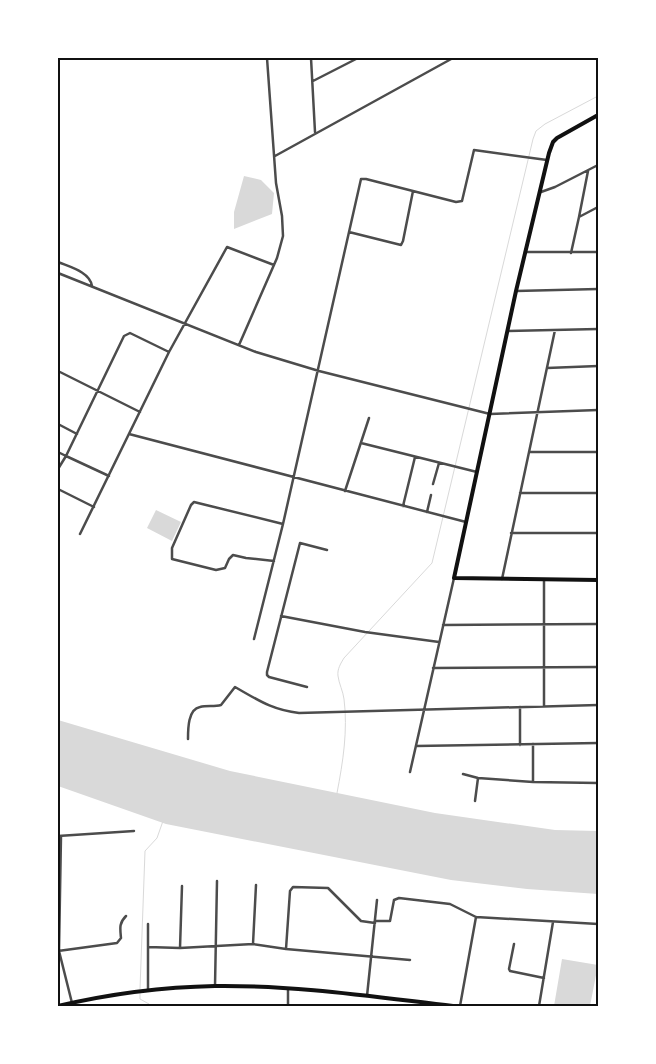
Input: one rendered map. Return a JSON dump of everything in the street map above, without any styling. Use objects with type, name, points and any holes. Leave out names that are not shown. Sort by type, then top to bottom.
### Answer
[{"type":"main road","points":[[598,115],[552,142],[516,291],[454,578],[598,580]]},
{"type":"main road","points":[[58,1006],[148,990],[215,986],[288,989],[367,996],[428,1005],[453,1006]]},
{"type":"street","points":[[239,345],[274,265],[283,236],[282,216],[276,183],[267,58]]},
{"type":"street","points":[[311,58],[315,132]]},
{"type":"street","points":[[313,81],[358,58]]},
{"type":"street","points":[[275,156],[315,132],[452,58]]},
{"type":"street","points":[[254,640],[295,478],[361,179],[456,202],[462,201],[474,150],[547,160]]},
{"type":"street","points":[[539,192],[555,187],[598,165]]},
{"type":"street","points":[[571,253],[588,170]]},
{"type":"street","points":[[350,232],[401,245],[413,191]]},
{"type":"street","points":[[579,217],[598,208]]},
{"type":"street","points":[[80,534],[169,352],[228,247],[274,265]]},
{"type":"street","points":[[525,252],[598,252]]},
{"type":"street","points":[[58,262],[75,269],[89,278],[92,286]]},
{"type":"street","points":[[58,273],[239,345],[319,371],[490,414],[598,410]]},
{"type":"street","points":[[516,291],[598,290]]},
{"type":"street","points":[[508,331],[598,329]]},
{"type":"street","points":[[502,579],[555,330]]},
{"type":"street","points":[[58,469],[124,336],[130,333],[169,352]]},
{"type":"street","points":[[547,368],[598,366]]},
{"type":"street","points":[[60,372],[140,412]]},
{"type":"street","points":[[345,491],[369,418]]},
{"type":"street","points":[[58,424],[76,434]]},
{"type":"street","points":[[130,434],[466,522]]},
{"type":"street","points":[[361,443],[477,472]]},
{"type":"street","points":[[58,452],[109,476]]},
{"type":"street","points":[[529,452],[598,452]]},
{"type":"street","points":[[403,506],[415,457]]},
{"type":"street","points":[[433,484],[439,462]]},
{"type":"street","points":[[58,489],[94,506]]},
{"type":"street","points":[[520,493],[598,493]]},
{"type":"street","points":[[427,512],[431,495]]},
{"type":"street","points":[[274,561],[233,555],[225,568],[216,570],[172,560],[172,548],[194,502],[283,524]]},
{"type":"street","points":[[511,533],[598,533]]},
{"type":"street","points":[[307,687],[267,675],[300,543],[327,550]]},
{"type":"street","points":[[410,772],[454,578]]},
{"type":"street","points":[[544,580],[544,706]]},
{"type":"street","points":[[281,616],[365,632],[439,642]]},
{"type":"street","points":[[443,625],[598,624]]},
{"type":"street","points":[[433,668],[598,667]]},
{"type":"street","points":[[188,739],[193,711],[200,707],[221,705],[236,687],[282,711],[299,713],[598,706]]},
{"type":"street","points":[[520,707],[520,745]]},
{"type":"street","points":[[416,746],[598,743]]},
{"type":"street","points":[[533,744],[533,782]]},
{"type":"street","points":[[462,774],[478,778],[533,782],[598,783]]},
{"type":"street","points":[[475,801],[478,778]]},
{"type":"street","points":[[72,1003],[58,951],[59,836],[134,831]]},
{"type":"street","points":[[215,986],[217,881]]},
{"type":"street","points":[[253,944],[256,885]]},
{"type":"street","points":[[180,948],[182,886]]},
{"type":"street","points":[[286,949],[290,890],[293,887],[328,888],[361,921],[390,921],[394,900],[397,898],[450,904],[476,917],[598,924]]},
{"type":"street","points":[[367,996],[377,900]]},
{"type":"street","points":[[58,951],[117,943],[121,938],[121,921],[126,916]]},
{"type":"street","points":[[460,1006],[476,917]]},
{"type":"street","points":[[539,1006],[553,922]]},
{"type":"street","points":[[148,924],[148,990]]},
{"type":"street","points":[[148,947],[180,948],[253,944],[286,949],[410,960]]},
{"type":"street","points":[[514,944],[510,971],[544,978]]},
{"type":"street","points":[[288,989],[288,1006]]},
{"type":"shaded area","points":[[244,176],[261,180],[274,193],[272,214],[234,229],[234,212]]},
{"type":"shaded area","points":[[156,510],[181,522],[172,541],[147,528]]},
{"type":"shaded area","points":[[58,720],[230,771],[435,813],[555,830],[598,831],[598,894],[527,889],[451,880],[166,824],[58,786]]},
{"type":"shaded area","points":[[562,959],[598,965],[590,1006],[554,1006]]},
{"type":"waterway","points":[[337,793],[345,734],[344,699],[338,676],[339,669],[344,658],[432,563],[533,139],[536,131],[545,124],[598,96]]},
{"type":"waterway","points":[[140,989],[145,851],[157,838],[163,821]]},
{"type":"waterway","points":[[140,993],[140,999],[150,1006]]}]
